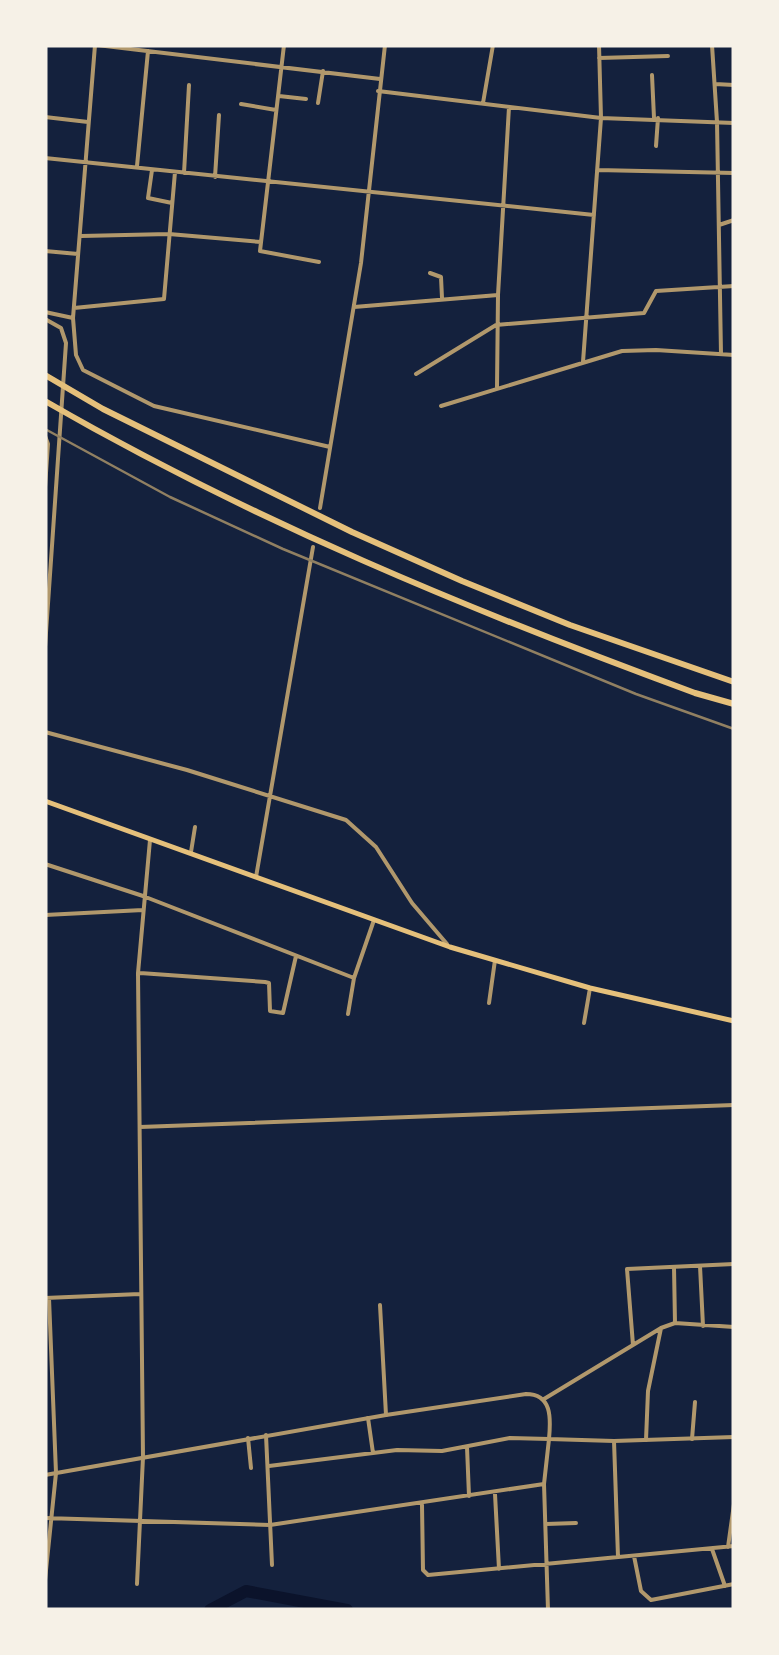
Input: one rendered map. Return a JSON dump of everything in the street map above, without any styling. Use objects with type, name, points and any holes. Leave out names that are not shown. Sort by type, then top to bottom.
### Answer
[{"type":"highway","points":[[45,375],[103,409],[444,573],[570,625],[734,682]]},
{"type":"highway","points":[[45,401],[95,430],[342,552],[456,602],[695,693],[734,704]]},
{"type":"main road","points":[[45,801],[450,947],[590,988],[734,1021]]},
{"type":"street","points":[[330,448],[140,401],[82,370],[76,356],[73,318],[96,45],[380,79]]},
{"type":"street","points":[[284,45],[261,253],[319,262]]},
{"type":"street","points":[[320,508],[354,307],[385,45]]},
{"type":"street","points":[[484,104],[493,45]]},
{"type":"street","points":[[583,362],[601,118],[599,45]]},
{"type":"street","points":[[712,45],[721,354]]},
{"type":"street","points":[[137,168],[148,51]]},
{"type":"street","points":[[599,58],[668,56]]},
{"type":"street","points":[[318,103],[323,71]]},
{"type":"street","points":[[652,74],[656,146]]},
{"type":"street","points":[[714,84],[734,85]]},
{"type":"street","points":[[184,173],[190,85]]},
{"type":"street","points":[[378,92],[601,118],[734,123]]},
{"type":"street","points":[[280,96],[306,99]]},
{"type":"street","points":[[241,104],[276,110]]},
{"type":"street","points":[[498,388],[496,324],[510,107]]},
{"type":"street","points":[[215,177],[219,114]]},
{"type":"street","points":[[45,118],[88,122]]},
{"type":"street","points":[[45,158],[594,215]]},
{"type":"street","points":[[152,170],[148,198],[172,203]]},
{"type":"street","points":[[597,170],[734,173]]},
{"type":"street","points":[[74,308],[164,299],[175,172]]},
{"type":"street","points":[[719,225],[734,220]]},
{"type":"street","points":[[79,236],[169,234],[261,242]]},
{"type":"street","points":[[45,251],[78,254]]},
{"type":"street","points":[[430,273],[441,277],[442,298]]},
{"type":"street","points":[[416,374],[496,324],[644,314],[656,292],[734,286]]},
{"type":"street","points":[[354,307],[498,295]]},
{"type":"street","points":[[45,315],[73,318]]},
{"type":"street","points":[[45,315],[56,322],[66,343],[45,646]]},
{"type":"street","points":[[441,406],[622,351],[734,355]]},
{"type":"street","points":[[45,436],[45,487]]},
{"type":"street","points":[[256,877],[313,547]]},
{"type":"street","points":[[45,732],[315,808],[352,824],[376,847],[412,903],[450,947]]},
{"type":"street","points":[[191,852],[196,827]]},
{"type":"street","points":[[137,1584],[143,1457],[138,973],[150,840]]},
{"type":"street","points":[[45,864],[144,896],[354,978]]},
{"type":"street","points":[[45,915],[143,910]]},
{"type":"street","points":[[348,1014],[354,978],[374,920]]},
{"type":"street","points":[[138,973],[269,983],[270,1011],[283,1013],[296,956]]},
{"type":"street","points":[[489,1003],[496,960]]},
{"type":"street","points":[[584,1024],[590,988]]},
{"type":"street","points":[[140,1127],[734,1105]]},
{"type":"street","points":[[633,1345],[628,1270],[734,1264]]},
{"type":"street","points":[[700,1266],[703,1326]]},
{"type":"street","points":[[674,1267],[675,1324]]},
{"type":"street","points":[[45,1580],[56,1473],[47,1298],[141,1294]]},
{"type":"street","points":[[380,1305],[386,1415]]},
{"type":"street","points":[[544,1399],[660,1328],[675,1324],[734,1328]]},
{"type":"street","points":[[646,1440],[648,1392],[660,1328]]},
{"type":"street","points":[[45,1475],[386,1415],[539,1394],[550,1419],[544,1484],[548,1610]]},
{"type":"street","points":[[692,1439],[695,1402]]},
{"type":"street","points":[[368,1418],[373,1453]]},
{"type":"street","points":[[266,1435],[272,1564]]},
{"type":"street","points":[[269,1466],[420,1448],[435,1452],[510,1438],[614,1441],[734,1437]]},
{"type":"street","points":[[248,1438],[251,1468]]},
{"type":"street","points":[[614,1441],[618,1558]]},
{"type":"street","points":[[467,1447],[469,1496]]},
{"type":"street","points":[[45,1518],[270,1525],[544,1484]]},
{"type":"street","points":[[495,1492],[499,1569]]},
{"type":"street","points":[[422,1503],[426,1574],[731,1547],[734,1504]]},
{"type":"street","points":[[545,1524],[576,1523]]},
{"type":"street","points":[[712,1548],[725,1586]]},
{"type":"street","points":[[634,1556],[641,1591],[651,1600],[734,1584]]},
{"type":"waterway","points":[[210,1610],[246,1591],[347,1610]]},
{"type":"railway","points":[[45,429],[170,497],[283,549],[636,694],[734,729]]}]
